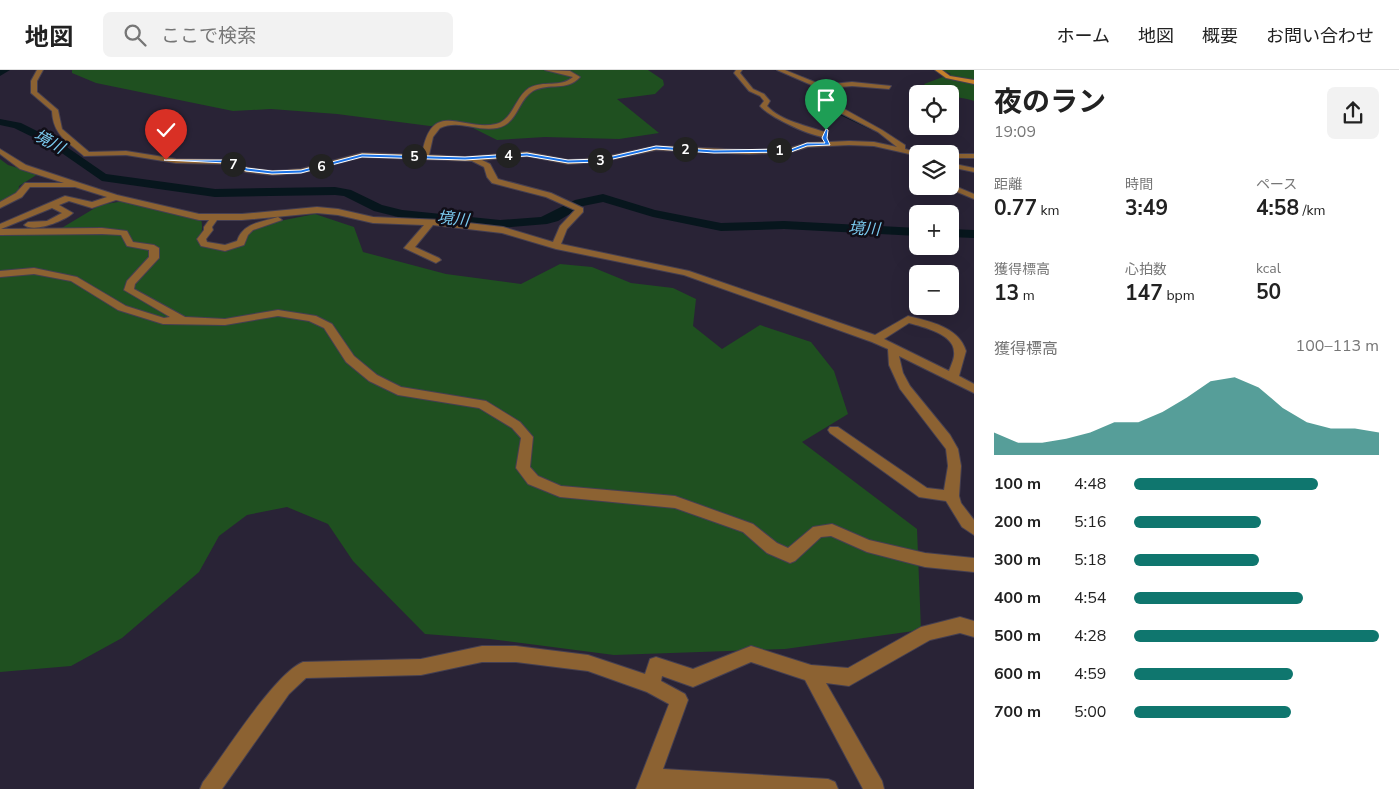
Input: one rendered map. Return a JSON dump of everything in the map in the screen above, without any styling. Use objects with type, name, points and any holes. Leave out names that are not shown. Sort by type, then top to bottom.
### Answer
[{"type":"street","points":[[40,70],[34,81],[34,93],[55,110],[56,124],[59,130],[87,154],[126,153],[176,161],[226,162],[246,170],[272,173],[301,171],[362,156],[425,156],[475,159],[527,154],[568,162],[600,160],[656,148],[749,152],[791,150],[807,145],[830,148],[874,144],[909,152]]},
{"type":"street","points":[[425,156],[430,135],[442,123],[456,122],[475,126],[497,127],[509,119],[521,100],[536,87],[565,85],[577,77],[570,73],[541,70]]},
{"type":"street","points":[[739,70],[737,73],[751,90],[766,98],[767,101],[763,106],[771,116],[799,124],[824,135],[830,148]]},
{"type":"street","points":[[938,70],[948,78],[974,82]]},
{"type":"street","points":[[785,71],[824,87],[852,84],[889,87]]},
{"type":"street","points":[[824,87],[827,91],[825,101],[830,106],[880,131],[909,150]]},
{"type":"street","points":[[822,124],[826,130],[824,135]]},
{"type":"street","points":[[0,151],[23,167],[115,197],[187,214],[214,218],[309,211],[338,212],[373,220],[503,230],[556,246],[635,261],[709,279],[876,339],[974,389]]},
{"type":"street","points":[[959,156],[974,156]]},
{"type":"street","points":[[475,159],[487,166],[490,177],[495,181],[534,189],[580,210],[563,228],[556,246]]},
{"type":"street","points":[[959,167],[974,170]]},
{"type":"street","points":[[0,205],[19,195],[28,185],[62,187],[77,185]]},
{"type":"street","points":[[959,191],[974,197]]},
{"type":"street","points":[[0,227],[68,198],[92,205],[115,197]]},
{"type":"street","points":[[13,222],[27,226],[49,222],[69,213],[53,205]]},
{"type":"street","points":[[214,218],[202,240],[204,244],[225,248],[241,243],[244,234],[250,228],[309,211]]},
{"type":"street","points":[[430,223],[409,248],[436,260]]},
{"type":"street","points":[[0,232],[102,231],[124,233],[130,244],[154,248],[154,258],[130,282],[129,290],[184,320]]},
{"type":"street","points":[[0,274],[34,271],[74,279],[122,308],[163,321],[225,322],[278,313],[312,318],[328,326],[341,342],[350,359],[373,378],[398,391],[438,399],[482,404],[516,425],[527,437],[523,468],[533,480],[577,494],[675,502],[748,528],[772,548],[790,556],[818,531],[832,530],[867,546],[925,560],[974,566]]},
{"type":"street","points":[[876,339],[908,319],[949,335],[958,343],[960,350],[953,378]]},
{"type":"street","points":[[893,348],[892,359],[899,377],[920,410],[942,433],[952,450],[954,462],[951,496],[954,506],[974,529]]},
{"type":"street","points":[[834,430],[924,493],[951,496]]},
{"type":"street","points":[[651,684],[656,665],[693,678],[750,654],[811,672],[849,677],[927,633],[960,625],[974,629]]},
{"type":"street","points":[[210,789],[283,688],[304,670],[422,667],[482,654],[516,654],[588,663],[651,684],[679,700],[648,784],[828,789]]},
{"type":"street","points":[[811,672],[875,788],[873,789]]},
{"type":"green space","points":[[72,70],[648,70],[663,80],[664,85],[655,94],[617,99],[659,133],[619,139],[545,137],[497,140],[467,125],[430,126],[337,114],[271,109],[233,111],[96,83],[72,73]]},
{"type":"green space","points":[[942,70],[974,70],[974,101],[959,97],[959,85],[924,84],[951,74]]},
{"type":"green space","points":[[0,159],[8,165],[38,174],[19,186],[18,197],[0,206]]},
{"type":"green space","points":[[124,201],[201,219],[202,246],[243,244],[246,232],[259,225],[315,214],[354,227],[363,252],[446,274],[521,284],[560,264],[592,267],[631,283],[673,288],[696,299],[693,326],[722,349],[760,325],[811,342],[834,371],[848,414],[802,442],[917,529],[921,630],[785,649],[614,655],[490,639],[425,634],[353,561],[328,524],[287,507],[247,515],[219,536],[199,572],[122,638],[71,666],[0,672],[0,234],[55,232],[100,205]]},
{"type":"waterway","name":"境川","points":[[0,73],[6,70]]},
{"type":"waterway","points":[[784,70],[802,77]]},
{"type":"waterway","points":[[826,88],[830,91],[828,101]]},
{"type":"waterway","points":[[832,110],[872,129]]},
{"type":"waterway","name":"境川","points":[[0,122],[17,125],[57,145],[102,177],[215,193],[335,191],[347,193],[378,208],[402,214],[500,224],[542,221],[553,218],[579,203],[603,198],[653,213],[721,227],[784,225],[909,232]]},
{"type":"waterway","name":"境川","points":[[959,233],[974,234]]},
{"type":"route","points":[[166,160],[214,160],[263,173],[301,171],[362,156],[425,156],[475,159],[527,154],[568,162],[600,160],[656,148],[749,152],[791,150],[807,145],[829,144],[824,138],[826,130]]}]
